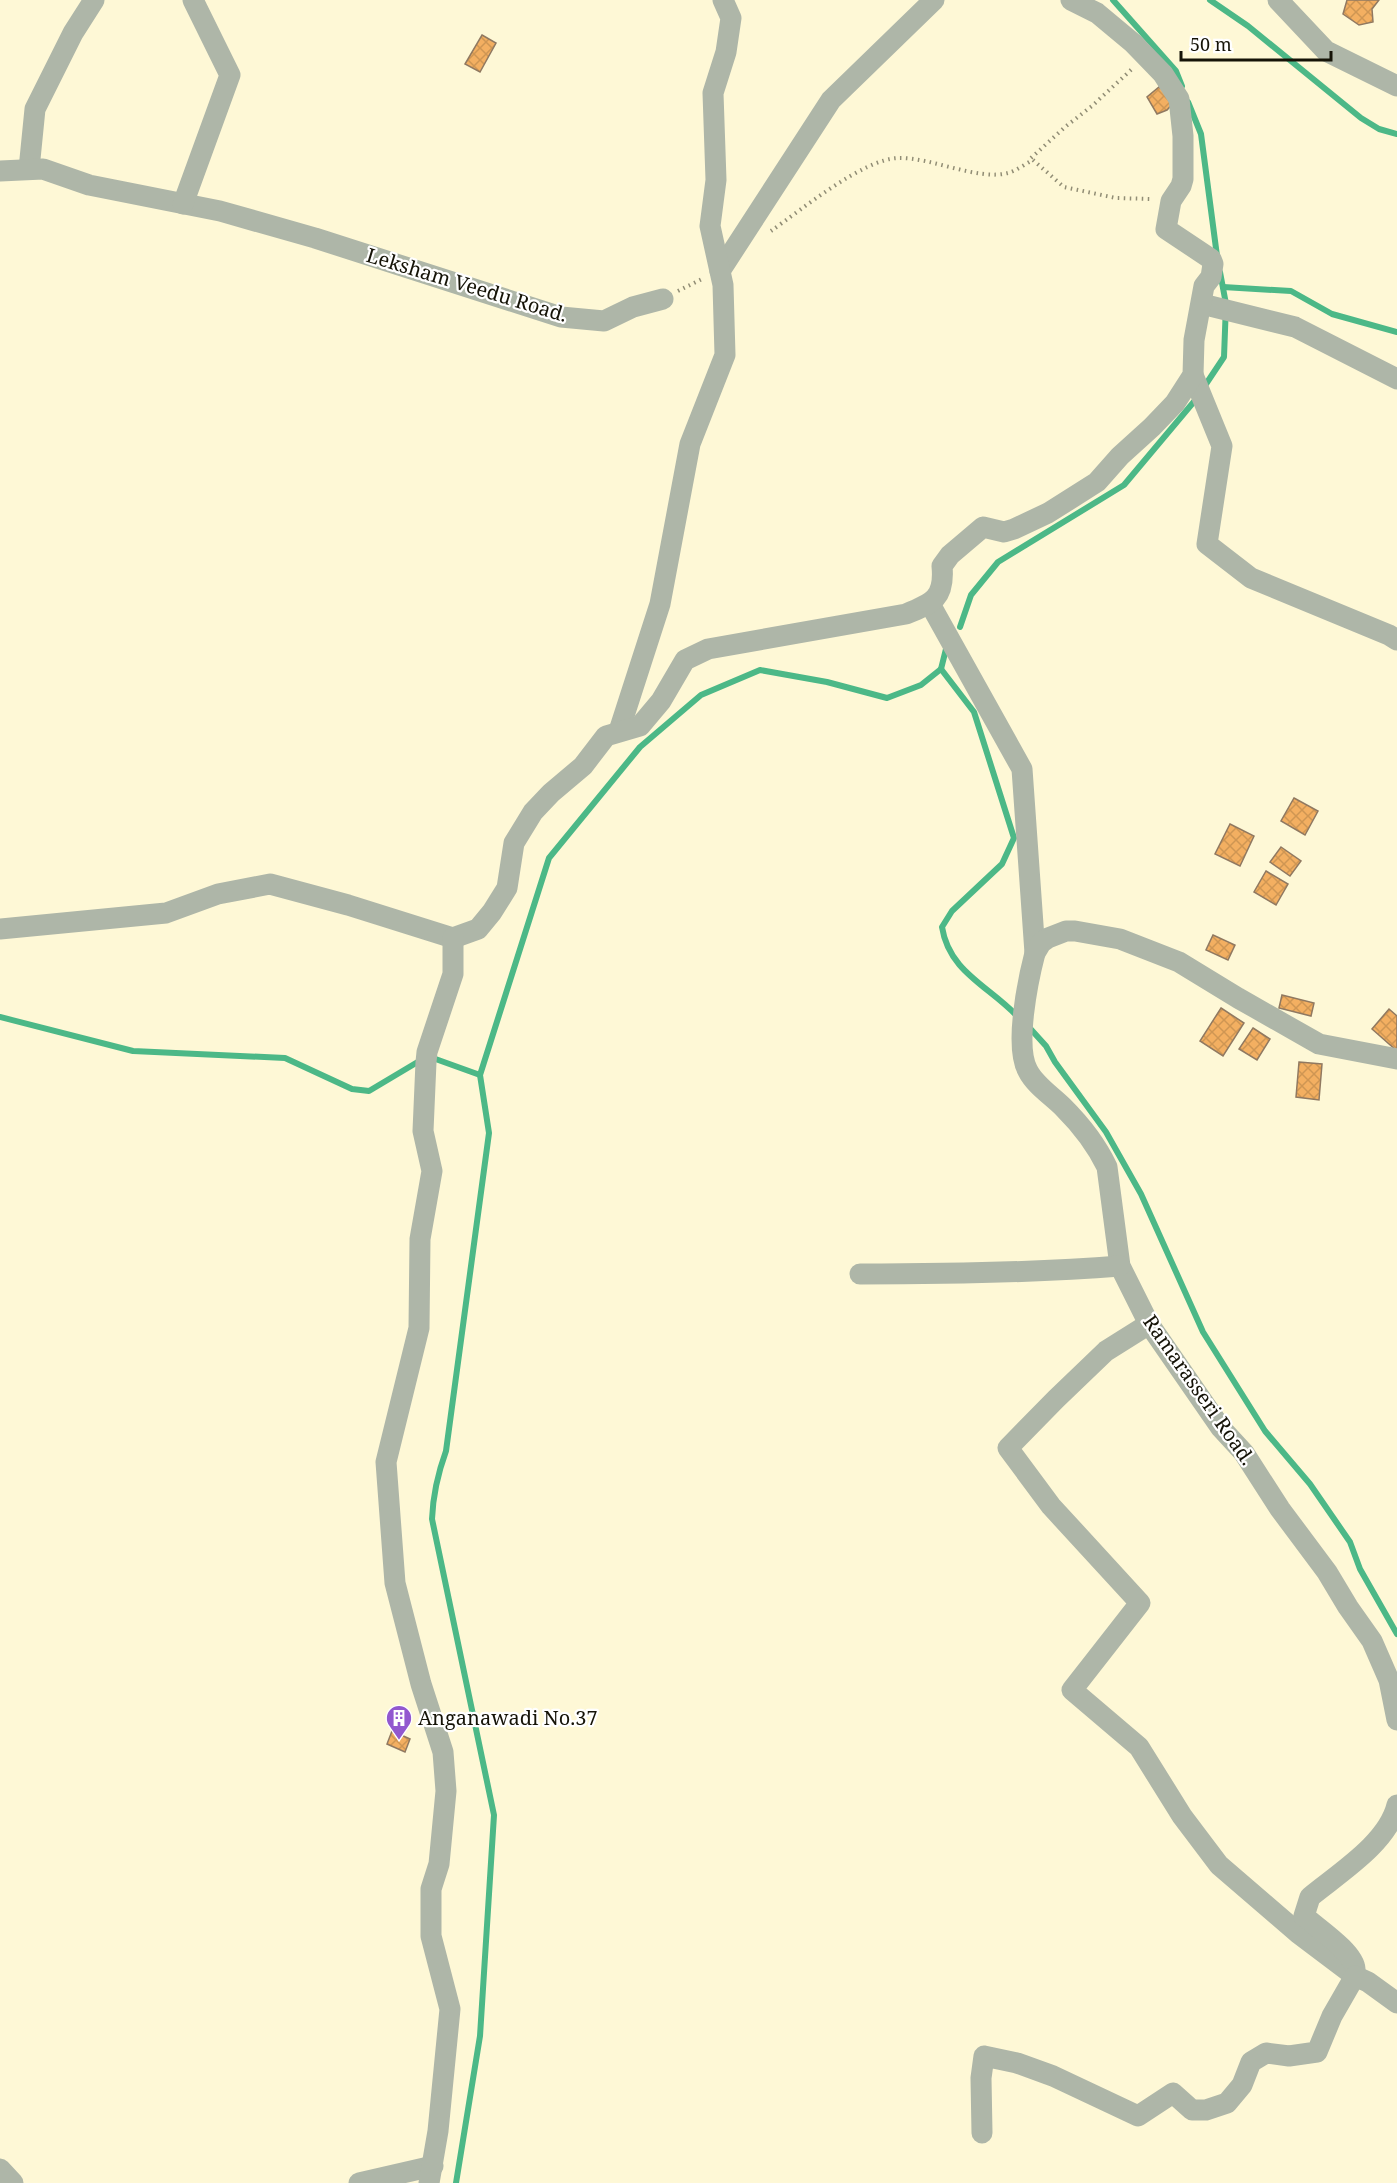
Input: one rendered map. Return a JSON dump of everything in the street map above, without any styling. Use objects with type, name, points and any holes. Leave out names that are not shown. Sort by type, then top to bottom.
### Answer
[{"type":"street","points":[[29,169],[35,109],[73,33],[93,0]]},
{"type":"street","points":[[183,204],[230,75],[193,0]]},
{"type":"street","points":[[620,731],[660,604],[690,444],[725,355],[723,285],[710,226],[716,180],[713,93],[726,52],[732,18],[723,0]]},
{"type":"street","points":[[720,270],[831,100],[934,0]]},
{"type":"street","points":[[1071,0],[1097,13],[1147,56],[1163,74],[1179,99],[1184,159],[1181,186],[1171,201],[1166,229],[1211,260],[1213,264],[1211,277],[1204,286],[1194,340],[1193,375],[1222,446],[1207,544],[1251,578],[1397,640]]},
{"type":"street","points":[[1278,0],[1326,51],[1397,86]]},
{"type":"street","name":"Leksham Veedu Road.","points":[[0,171],[43,169],[89,185],[220,211],[315,238],[561,317],[604,321],[633,307],[663,299]]},
{"type":"street","points":[[1202,304],[1295,327],[1397,379]]},
{"type":"street","points":[[0,929],[166,913],[219,894],[270,884],[348,905],[453,938],[478,929],[507,888],[514,843],[533,812],[583,766],[606,736],[640,726],[661,701],[685,660],[708,649],[906,614],[930,604],[941,591],[942,566],[950,555],[983,527],[1004,532],[1014,529],[1048,513],[1097,482],[1120,456],[1175,403],[1193,375]]},
{"type":"street","name":"Ramarasseri Road.","points":[[930,604],[1022,769],[1035,953],[1021,1031],[1028,1073],[1064,1108],[1102,1156],[1107,1167],[1120,1266],[1149,1324],[1221,1428],[1244,1453],[1372,1641],[1389,1680],[1397,1720]]},
{"type":"street","points":[[1035,953],[1048,938],[1066,931],[1120,939],[1179,962],[1318,1044],[1397,1059]]},
{"type":"street","points":[[359,2183],[431,2175],[450,2009],[431,1936],[431,1889],[439,1864],[447,1791],[443,1752],[421,1684],[395,1583],[387,1457],[419,1328],[420,1239],[432,1171],[423,1131],[427,1057],[453,974],[453,938]]},
{"type":"street","points":[[860,1274],[960,1274],[1120,1266]]},
{"type":"street","points":[[1149,1324],[1106,1351],[1008,1448],[1051,1506],[1140,1604],[1072,1690],[1139,1747],[1182,1816],[1219,1865],[1298,1933],[1355,1976],[1368,1982],[1397,2003]]},
{"type":"street","points":[[982,2133],[981,2078],[984,2056],[1017,2063],[1053,2076],[1138,2116],[1173,2093],[1192,2110],[1199,2112],[1227,2103],[1242,2085],[1251,2062],[1266,2053],[1289,2056],[1317,2052],[1332,2016],[1355,1976],[1355,1964],[1338,1944],[1304,1916],[1306,1907],[1310,1897],[1365,1853],[1394,1818],[1397,1805]]},
{"type":"street","points":[[0,2169],[13,2183]]},
{"type":"path","points":[[1031,158],[1147,56]]},
{"type":"path","points":[[770,232],[876,162],[898,158],[941,164],[989,175],[1009,173],[1033,160],[1064,187],[1116,198],[1155,198],[1171,201]]},
{"type":"path","points":[[663,299],[720,270]]},
{"type":"building","points":[[1347,0],[1379,0],[1372,9],[1373,22],[1359,25],[1343,14]]},
{"type":"building","points":[[482,35],[496,43],[480,72],[465,64]]},
{"type":"building","points":[[1159,87],[1176,100],[1167,110],[1157,114],[1147,97]]},
{"type":"building","points":[[1294,798],[1318,811],[1305,835],[1281,821]]},
{"type":"building","points":[[1230,824],[1254,836],[1240,866],[1215,854]]},
{"type":"building","points":[[1281,847],[1301,861],[1290,876],[1270,862]]},
{"type":"building","points":[[1266,871],[1288,884],[1276,905],[1254,892]]},
{"type":"building","points":[[1213,935],[1235,945],[1228,960],[1206,950]]},
{"type":"building","points":[[1282,995],[1314,1003],[1311,1016],[1279,1008]]},
{"type":"building","points":[[1221,1008],[1244,1023],[1223,1056],[1200,1041]]},
{"type":"building","points":[[1389,1009],[1397,1016],[1397,1051],[1372,1029]]},
{"type":"building","points":[[1253,1028],[1270,1039],[1257,1060],[1239,1049]]},
{"type":"building","points":[[1299,1062],[1322,1064],[1319,1100],[1296,1097]]},
{"type":"building","name":"Anganawadi No.37","points":[[392,1731],[410,1739],[405,1752],[387,1744]]},
{"type":"waterway","points":[[1113,0],[1176,71],[1182,86]]},
{"type":"waterway","points":[[1210,0],[1248,26],[1361,118],[1379,129],[1397,134]]},
{"type":"waterway","points":[[1188,102],[1201,134],[1217,256]]},
{"type":"waterway","points":[[1204,387],[1224,357],[1226,304],[1220,272]]},
{"type":"waterway","points":[[1223,287],[1291,291],[1332,314],[1397,332]]},
{"type":"waterway","points":[[960,627],[971,595],[998,562],[1124,485],[1197,398]]},
{"type":"waterway","points":[[456,2183],[480,2036],[494,1815],[432,1519],[436,1484],[446,1451],[489,1133],[480,1075],[549,858],[640,747],[701,695],[760,670],[827,682],[887,698],[921,685],[941,669],[947,645]]},
{"type":"waterway","points":[[941,669],[974,712],[1014,838],[1002,864],[952,911],[942,927],[946,943],[961,967],[1017,1016]]},
{"type":"waterway","points":[[0,1017],[133,1051],[285,1058],[352,1089],[369,1091],[421,1060]]},
{"type":"waterway","points":[[1027,1025],[1046,1046],[1106,1132],[1141,1194],[1203,1332],[1265,1431],[1310,1484],[1350,1542],[1360,1569],[1397,1634]]},
{"type":"waterway","points":[[430,1057],[480,1075]]},
{"type":"place","name":"Anganawadi No.37","points":[[399,1741]]}]
